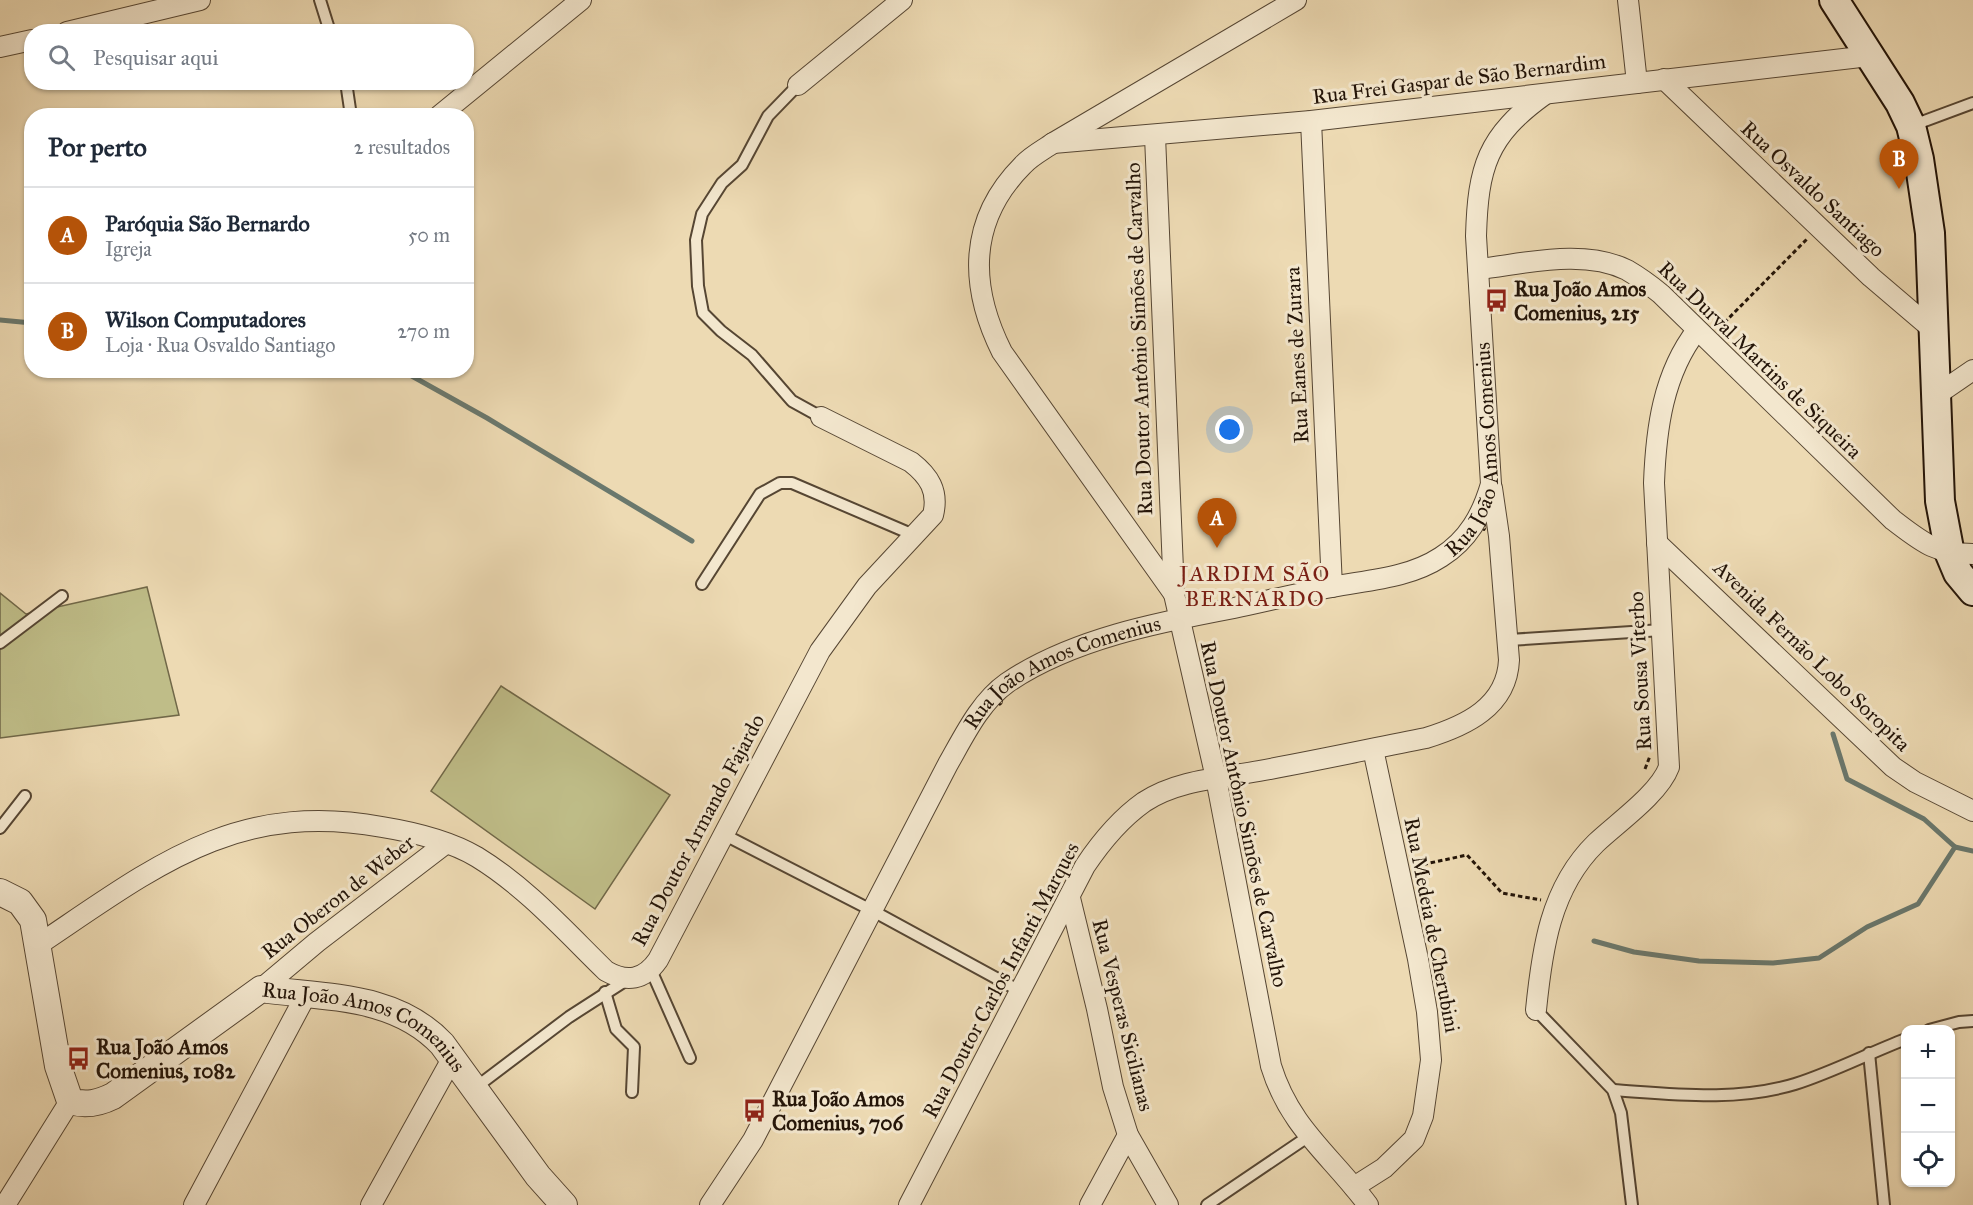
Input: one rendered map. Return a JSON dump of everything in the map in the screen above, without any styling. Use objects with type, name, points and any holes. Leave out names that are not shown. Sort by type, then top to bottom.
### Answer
[{"type":"main road","points":[[1834,0],[1900,103],[1911,126],[1919,159],[1930,233],[1940,501],[1961,554],[1958,573],[1973,591]]},
{"type":"street","points":[[100,24],[200,0]]},
{"type":"street","points":[[474,87],[581,0]]},
{"type":"street","points":[[798,85],[902,0]]},
{"type":"street","points":[[1174,594],[1002,352],[987,324],[981,303],[978,276],[980,248],[986,220],[995,201],[1023,164],[1053,143],[1296,0]]},
{"type":"street","points":[[1628,0],[1637,82]]},
{"type":"street","points":[[0,47],[24,42]]},
{"type":"street","name":"Rua Frei Gaspar de São Bernardim","points":[[1053,143],[1311,121],[1869,56]]},
{"type":"street","name":"Rua Osvaldo Santiago","points":[[1664,79],[1819,228],[1932,329]]},
{"type":"street","points":[[449,108],[471,90]]},
{"type":"street","name":"Rua João Amos Comenius","points":[[710,1205],[753,1140],[810,1025],[873,911],[948,764],[990,698],[1005,684],[1052,660],[1128,630],[1420,569],[1440,558],[1468,534],[1485,506],[1491,484],[1478,269],[1477,199],[1483,168],[1501,134],[1519,113],[1544,95]]},
{"type":"street","name":"Rua Eanes de Zurara","points":[[1311,121],[1332,587]]},
{"type":"street","name":"Rua Doutor Antônio Simões de Carvalho","points":[[1155,136],[1174,594],[1216,778],[1271,1066],[1280,1094],[1298,1124],[1368,1205]]},
{"type":"street","name":"Rua Durval Martins de Siqueira","points":[[1478,269],[1579,260],[1602,262],[1624,269],[1642,279],[1893,520],[1934,549],[1961,554]]},
{"type":"street","name":"Rua Sousa Viterbo","points":[[1536,1010],[1544,945],[1556,902],[1588,852],[1665,777],[1670,756],[1654,483],[1658,430],[1678,356],[1702,335]]},
{"type":"street","points":[[1935,396],[1973,370]]},
{"type":"street","name":"Rua Doutor Armando Fajardo","points":[[628,979],[636,978],[651,970],[825,644],[867,586],[917,536],[933,515],[936,502],[930,480],[911,462],[822,417]]},
{"type":"street","name":"Rua Doutor Carlos Infanti Marques","points":[[909,1205],[1070,898],[1084,866],[1099,844],[1145,802],[1169,790],[1216,778],[1373,749],[1454,729],[1479,715],[1503,688],[1509,674],[1509,640],[1499,536],[1491,484]]},
{"type":"street","name":"Avenida Fernão Lobo Soropita","points":[[1657,543],[1893,767],[1915,782],[1973,811]]},
{"type":"street","name":"Rua Medeia de Cherubini","points":[[1354,1187],[1384,1168],[1414,1139],[1423,1116],[1431,1060],[1427,1012],[1400,869],[1373,749]]},
{"type":"street","points":[[38,945],[145,872],[175,856],[236,831],[295,822],[340,821],[398,830],[445,844],[477,857],[515,885],[606,971],[628,979]]},
{"type":"street","name":"Rua Oberon de Weber","points":[[261,988],[445,844]]},
{"type":"street","points":[[0,892],[20,902],[28,911],[38,945],[58,1066],[70,1101],[5,1205]]},
{"type":"street","name":"Rua Vesperas Sicilianas","points":[[1070,898],[1113,1087],[1128,1135],[1168,1205]]},
{"type":"street","name":"Rua João Amos Comenius","points":[[70,1101],[81,1105],[91,1104],[113,1096],[261,988],[393,1009],[427,1028],[453,1057],[556,1202]]},
{"type":"street","points":[[194,1205],[306,995]]},
{"type":"street","points":[[371,1205],[453,1057]]},
{"type":"street","points":[[1090,1205],[1128,1135]]},
{"type":"lane","points":[[320,0],[328,24]]},
{"type":"lane","points":[[798,85],[768,117],[742,165],[722,183],[702,214],[696,240],[698,286],[704,313],[721,331],[752,355],[792,401],[822,417]]},
{"type":"lane","points":[[347,90],[350,108]]},
{"type":"lane","points":[[1911,126],[1973,103]]},
{"type":"lane","points":[[702,584],[760,494],[780,483],[792,483],[917,536]]},
{"type":"lane","points":[[0,643],[62,596]]},
{"type":"lane","points":[[1509,640],[1662,630]]},
{"type":"lane","points":[[0,828],[25,796]]},
{"type":"lane","points":[[723,834],[873,911],[1020,991]]},
{"type":"lane","points":[[651,970],[690,1058]]},
{"type":"lane","points":[[475,1088],[552,1029],[628,979]]},
{"type":"lane","points":[[605,992],[616,1029],[634,1047],[632,1092]]},
{"type":"lane","points":[[1536,1010],[1613,1090],[1621,1113],[1632,1205]]},
{"type":"lane","points":[[1946,1025],[1973,1021]]},
{"type":"lane","points":[[1613,1090],[1694,1096],[1742,1094],[1795,1084],[1901,1040]]},
{"type":"lane","points":[[1869,1053],[1884,1205]]},
{"type":"lane","points":[[1207,1205],[1309,1136]]},
{"type":"path","points":[[1702,335],[1819,228]]},
{"type":"path","points":[[1400,869],[1467,855],[1502,893],[1556,902]]},
{"type":"shaded area","points":[[147,587],[179,715],[0,738],[0,593],[26,614]]},
{"type":"shaded area","points":[[501,686],[670,795],[595,909],[431,791]]},
{"type":"waterway","points":[[0,320],[24,322]]},
{"type":"waterway","points":[[415,378],[487,418],[692,541]]},
{"type":"waterway","points":[[1833,734],[1847,779],[1924,819],[1955,847]]},
{"type":"waterway","points":[[1594,941],[1634,952],[1699,961],[1773,963],[1819,958],[1867,927],[1918,904],[1955,847],[1973,851]]},
{"type":"place","name":"Wilson Computadores","points":[[1899,189]]},
{"type":"place","name":"Rua João Amos Comenius, 215","points":[[1496,301]]},
{"type":"place","name":"Paróquia São Bernardo","points":[[1217,548]]},
{"type":"place","name":"Rua João Amos Comenius, 1082","points":[[78,1059]]},
{"type":"place","name":"Rua João Amos Comenius, 706","points":[[754,1111]]},
{"type":"district","name":"JARDIM SÃO BERNARDO","points":[[1255,586]]}]
